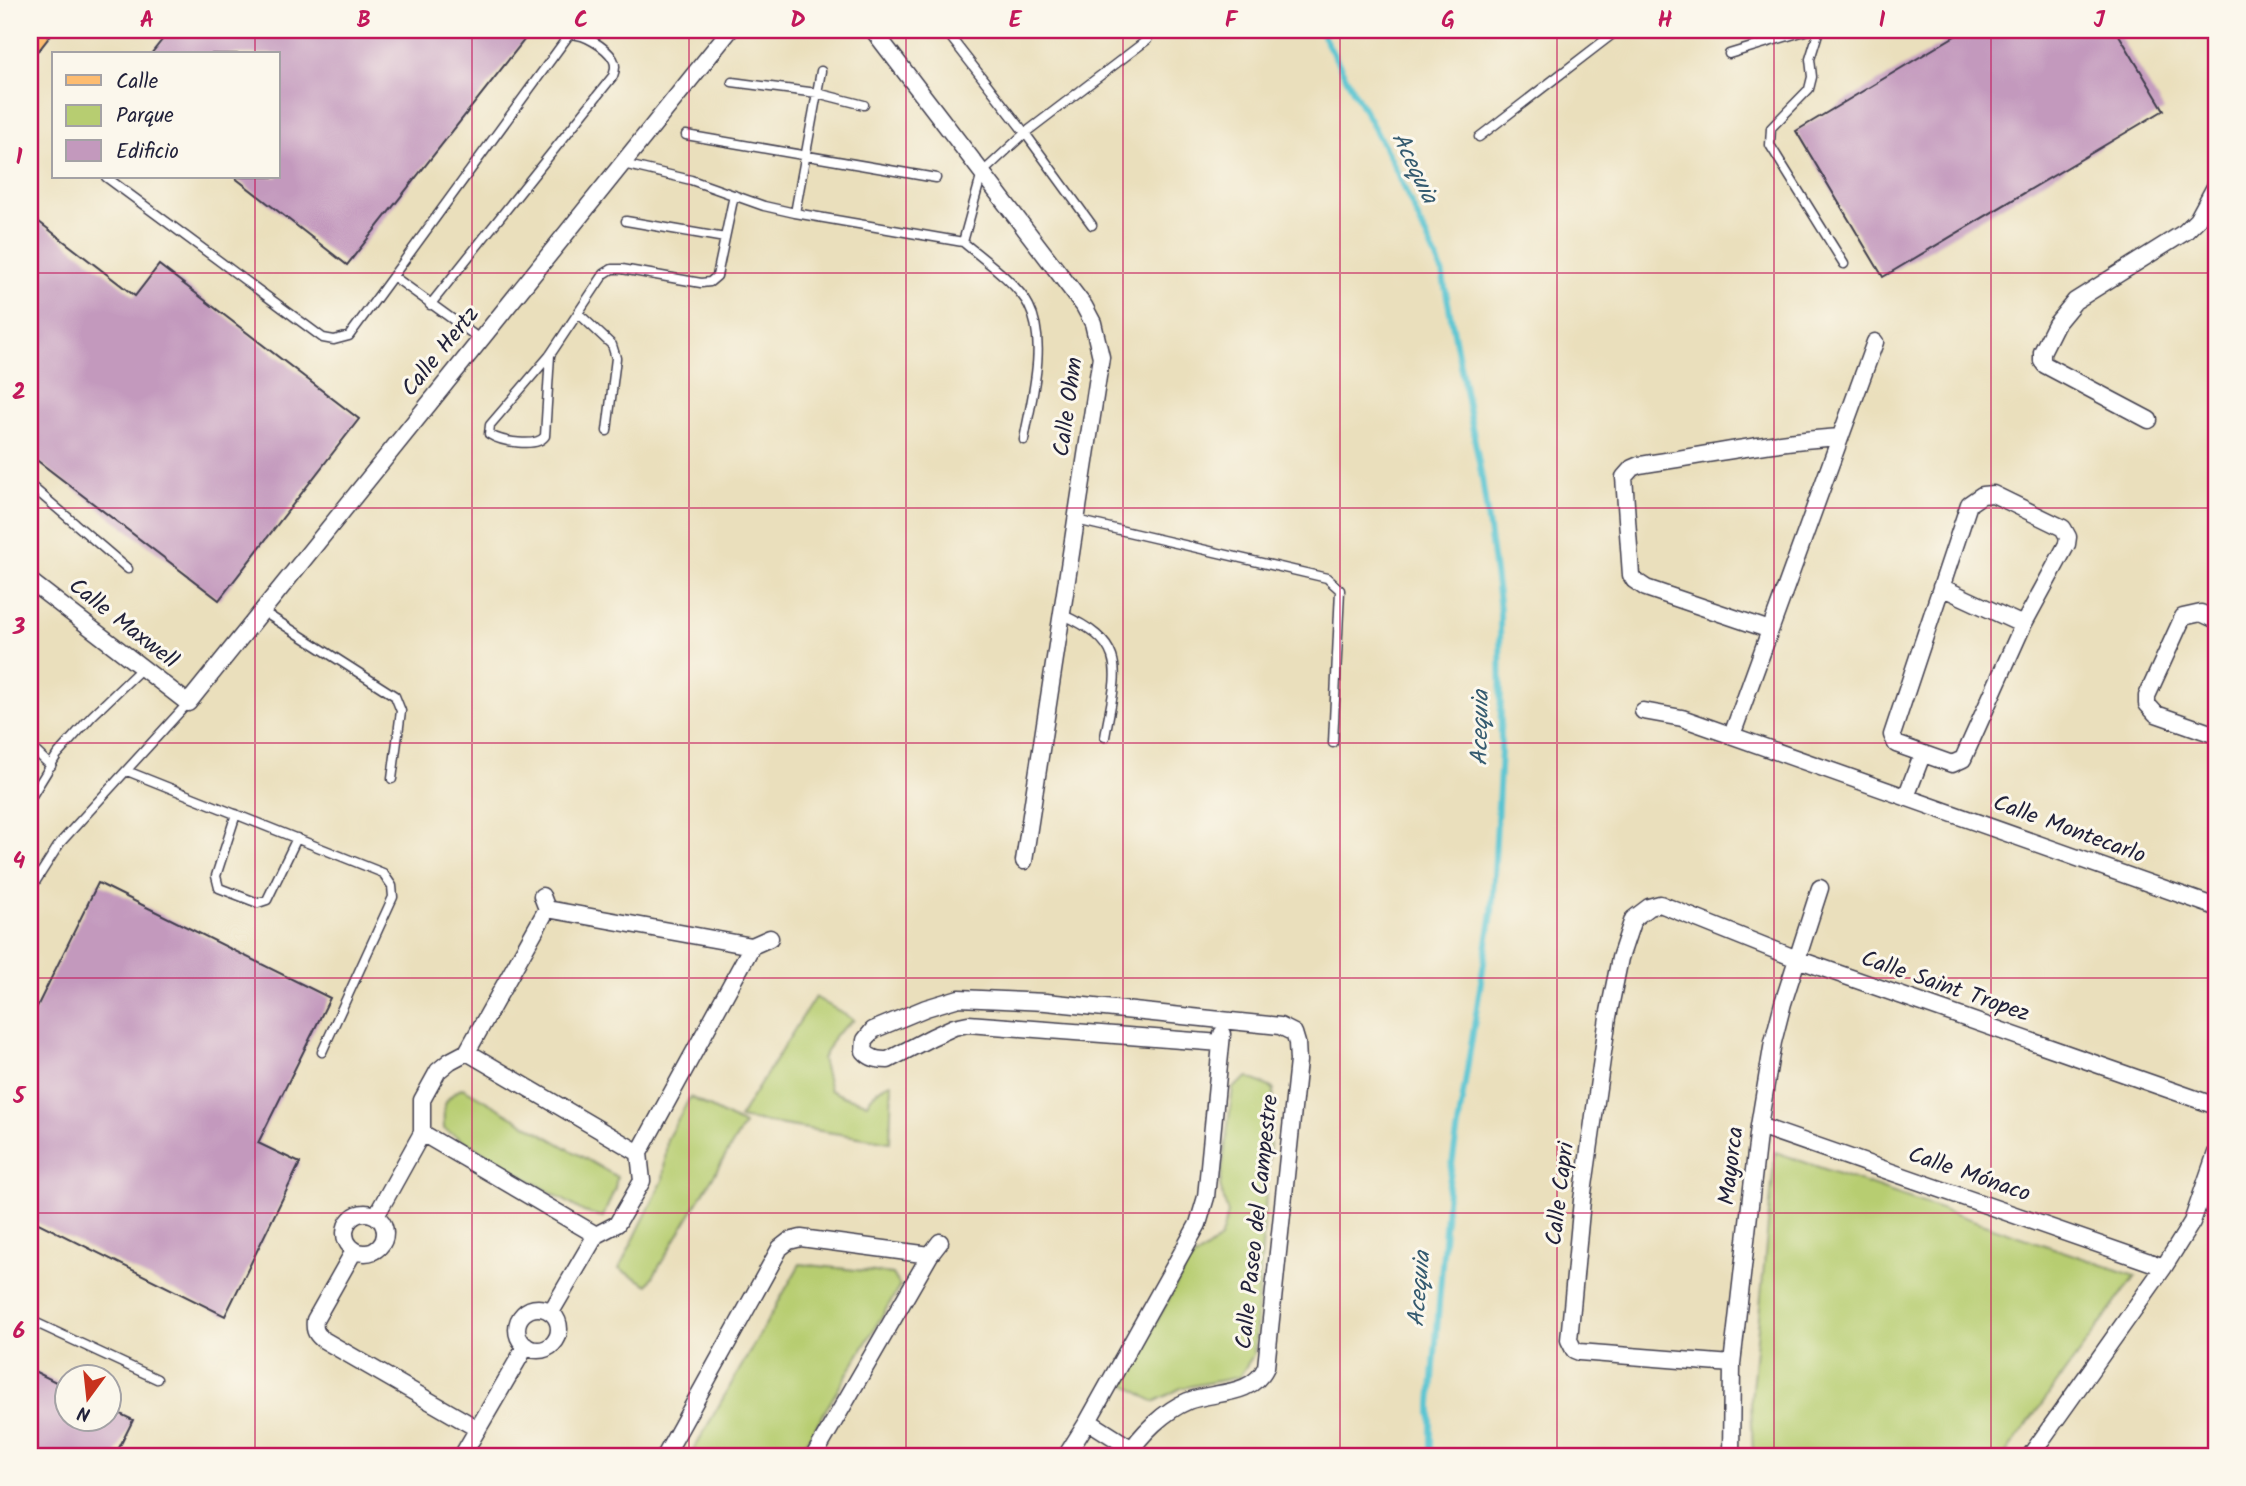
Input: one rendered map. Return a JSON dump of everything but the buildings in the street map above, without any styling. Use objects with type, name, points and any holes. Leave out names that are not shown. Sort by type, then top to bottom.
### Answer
[{"type":"main road","points":[[30,39],[37,30]]},
{"type":"street","name":"Calle Hertz","points":[[188,704],[730,30]]},
{"type":"street","name":"Calle Ohm","points":[[873,30],[1084,306],[1098,338],[1101,357],[1024,861]]},
{"type":"street","points":[[2149,420],[2045,365],[2042,352],[2056,324],[2075,301],[2185,232],[2197,220],[2216,185]]},
{"type":"street","points":[[1732,735],[1875,342]]},
{"type":"street","points":[[1770,630],[1646,589],[1634,580],[1630,575],[1624,477],[1639,465],[1715,455],[1794,440],[1840,437]]},
{"type":"street","points":[[1993,494],[2063,528],[2068,537],[2023,625],[1963,759],[1952,764],[1896,744],[1892,735],[1969,504],[1982,495],[1993,494]]},
{"type":"street","name":"Calle Maxwell","points":[[30,580],[188,704]]},
{"type":"street","points":[[1941,587],[2023,625]]},
{"type":"street","points":[[2216,620],[2201,614],[2183,617],[2147,696],[2147,704],[2156,714],[2216,735]]},
{"type":"street","name":"Calle Montecarlo","points":[[1643,711],[1682,718],[1732,735],[2216,907]]},
{"type":"street","points":[[1906,797],[1922,755]]},
{"type":"street","name":"Mayorca","points":[[1731,1456],[1732,1364],[1759,1126],[1773,1042],[1820,888]]},
{"type":"street","points":[[376,1216],[422,1133],[422,1101],[438,1071],[467,1052],[544,902],[752,946]]},
{"type":"street","name":"Calle Saint Tropez","points":[[1660,904],[1797,959],[2216,1106]]},
{"type":"street","name":"Calle Capri","points":[[1660,904],[1648,907],[1633,919],[1620,958],[1608,1017],[1582,1200],[1569,1340],[1574,1350],[1579,1352],[1732,1364]]},
{"type":"street","points":[[551,1312],[596,1235],[617,1224],[642,1181],[639,1153],[752,946],[769,938]]},
{"type":"street","name":"Calle Paseo del Campestre","points":[[1088,1421],[1130,1453],[1151,1427],[1175,1408],[1190,1401],[1241,1390],[1262,1375],[1266,1367],[1298,1061],[1294,1033],[1280,1026],[1046,1002],[959,998],[873,1030],[864,1040],[864,1051],[880,1060],[888,1060],[943,1032],[968,1024],[1221,1043]]},
{"type":"street","points":[[1044,1029],[1046,1002]]},
{"type":"street","points":[[1066,1456],[1198,1224],[1206,1196],[1223,1021]]},
{"type":"street","points":[[467,1052],[639,1153]]},
{"type":"street","name":"Calle Mónaco","points":[[1759,1126],[2164,1267]]},
{"type":"street","points":[[422,1133],[596,1235]]},
{"type":"street","points":[[2030,1456],[2164,1267],[2209,1195],[2216,1153]]},
{"type":"street","points":[[361,1213],[376,1216],[384,1227],[383,1243],[369,1253],[354,1251],[345,1239],[348,1221],[361,1213]]},
{"type":"street","points":[[665,1456],[780,1248],[789,1241],[801,1238],[935,1249],[814,1456]]},
{"type":"street","points":[[354,1251],[315,1320],[316,1334],[478,1429]]},
{"type":"street","points":[[538,1308],[551,1312],[558,1322],[556,1341],[545,1349],[537,1350],[526,1346],[519,1338],[517,1330],[523,1314],[538,1308]]},
{"type":"street","points":[[462,1456],[526,1346]]},
{"type":"lane","points":[[945,30],[1092,225]]},
{"type":"lane","points":[[1479,137],[1618,30]]},
{"type":"lane","points":[[1729,54],[1808,30]]},
{"type":"lane","points":[[1819,30],[1810,60],[1810,89],[1771,128],[1769,139],[1770,145],[1844,264]]},
{"type":"lane","points":[[107,178],[323,338],[334,340],[349,336],[569,35],[585,35],[612,57],[614,76],[430,305]]},
{"type":"lane","points":[[963,242],[982,173],[1025,133],[1147,40]]},
{"type":"lane","points":[[795,213],[821,71]]},
{"type":"lane","points":[[732,82],[817,93],[864,105]]},
{"type":"lane","points":[[686,135],[936,178]]},
{"type":"lane","points":[[623,164],[691,180],[764,206],[963,242],[1006,279],[1029,305],[1036,334],[1037,370],[1024,440]]},
{"type":"lane","points":[[550,355],[545,436],[541,442],[534,444],[495,438],[489,434],[490,425],[550,355],[604,274],[612,269],[701,283],[710,282],[717,276],[734,195]]},
{"type":"lane","points":[[625,221],[725,238]]},
{"type":"lane","points":[[393,276],[481,340]]},
{"type":"lane","points":[[578,313],[612,345],[616,358],[607,431]]},
{"type":"lane","points":[[30,485],[128,569]]},
{"type":"lane","points":[[1076,520],[1327,578],[1336,585],[1340,590],[1333,743]]},
{"type":"lane","points":[[262,611],[396,696],[401,711],[392,779]]},
{"type":"lane","points":[[1062,614],[1087,625],[1103,640],[1113,655],[1116,666],[1115,681],[1105,737]]},
{"type":"lane","points":[[30,799],[51,766],[92,716],[142,668]]},
{"type":"lane","points":[[30,890],[60,843],[188,704]]},
{"type":"lane","points":[[30,746],[51,766]]},
{"type":"lane","points":[[127,771],[383,873],[393,886],[393,897],[322,1052]]},
{"type":"lane","points":[[236,814],[216,876],[219,888],[229,892],[258,903],[267,900],[297,838]]},
{"type":"lane","points":[[30,1320],[157,1379]]},
{"type":"green space","points":[[815,997],[854,1020],[835,1035],[822,1059],[830,1090],[867,1103],[878,1090],[892,1083],[890,1142],[739,1118]]},
{"type":"green space","points":[[1248,1077],[1274,1089],[1254,1354],[1239,1377],[1181,1388],[1154,1402],[1124,1383],[1188,1263],[1220,1239],[1228,1214],[1220,1186],[1233,1088]]},
{"type":"green space","points":[[463,1088],[617,1177],[603,1217],[584,1212],[444,1129],[445,1104]]},
{"type":"green space","points":[[690,1097],[744,1125],[648,1285],[619,1269],[663,1180],[667,1139]]},
{"type":"green space","points":[[1775,1152],[2135,1276],[2004,1456],[1753,1456],[1751,1400]]},
{"type":"green space","points":[[800,1264],[893,1274],[900,1286],[798,1456],[690,1456]]},
{"type":"waterway","name":"Acequia","points":[[1320,30],[1390,157],[1442,271],[1482,478],[1500,609],[1501,751],[1492,912],[1448,1190],[1431,1404],[1431,1456]]}]
